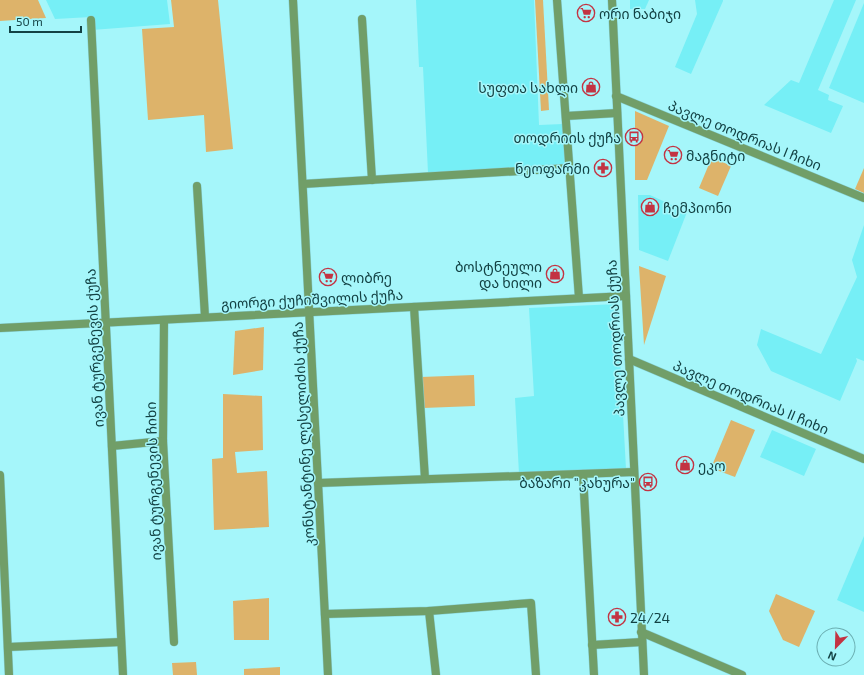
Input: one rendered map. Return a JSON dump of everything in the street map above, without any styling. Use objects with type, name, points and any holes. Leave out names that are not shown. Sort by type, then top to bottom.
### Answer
[{"type":"street","name":"კონსტანტინე ლესელიძის ქუჩა","points":[[293,0],[328,675]]},
{"type":"street","points":[[558,0],[579,298]]},
{"type":"street","name":"პავლე თოდრიას ქუჩა","points":[[612,0],[644,675]]},
{"type":"street","points":[[362,19],[372,180]]},
{"type":"street","name":"ივან ტურგენევის ქუჩა","points":[[91,20],[123,675]]},
{"type":"street","name":"პავლე თოდრიას I ჩიხი","points":[[616,96],[864,198]]},
{"type":"street","points":[[566,116],[617,113]]},
{"type":"street","points":[[303,184],[570,168]]},
{"type":"street","points":[[197,186],[205,317]]},
{"type":"street","name":"გიორგი ქუჩიშვილის ქუჩა","points":[[0,328],[626,296]]},
{"type":"street","points":[[414,307],[425,480]]},
{"type":"street","name":"ივან ტურგენევის ჩიხი","points":[[164,320],[163,441],[174,642]]},
{"type":"street","name":"პავლე თოდრიას II ჩიხი","points":[[628,359],[864,459]]},
{"type":"street","points":[[112,446],[163,441]]},
{"type":"street","points":[[318,483],[634,472]]},
{"type":"street","points":[[583,474],[594,675]]},
{"type":"street","points":[[0,475],[3,580],[10,675]]},
{"type":"street","points":[[325,614],[429,612],[531,603],[536,675]]},
{"type":"street","points":[[429,612],[436,675]]},
{"type":"street","points":[[642,632],[742,675]]},
{"type":"street","points":[[8,647],[121,642]]},
{"type":"street","points":[[592,645],[642,642]]},
{"type":"shaded area","points":[[0,0],[38,0],[46,18],[0,21]]},
{"type":"shaded area","points":[[46,0],[167,0],[170,24],[92,30],[91,17],[55,19]]},
{"type":"shaded area","points":[[171,0],[218,0],[233,149],[206,152],[204,115],[148,120],[142,29],[174,27]]},
{"type":"shaded area","points":[[416,0],[534,0],[539,125],[563,124],[565,168],[428,173],[423,67],[419,67]]},
{"type":"shaded area","points":[[535,0],[543,0],[549,110],[541,111]]},
{"type":"shaded area","points":[[630,0],[649,0],[645,9],[630,9]]},
{"type":"shaded area","points":[[695,0],[723,1],[691,74],[675,67],[697,14]]},
{"type":"shaded area","points":[[834,0],[856,0],[818,90],[829,95],[828,100],[843,106],[831,133],[764,105],[791,80],[799,83]]},
{"type":"shaded area","points":[[864,3],[864,103],[829,88]]},
{"type":"shaded area","points":[[635,111],[669,126],[647,180],[635,180]]},
{"type":"shaded area","points":[[712,157],[731,166],[718,196],[699,188]]},
{"type":"shaded area","points":[[864,168],[864,193],[855,189]]},
{"type":"shaded area","points":[[638,195],[650,195],[687,212],[668,261],[639,250]]},
{"type":"shaded area","points":[[864,225],[864,361],[856,358],[857,361],[840,401],[771,371],[757,345],[761,329],[821,354],[857,277],[852,260]]},
{"type":"shaded area","points":[[639,266],[666,276],[644,345]]},
{"type":"shaded area","points":[[617,304],[626,469],[519,474],[515,398],[534,396],[529,308]]},
{"type":"shaded area","points":[[264,327],[263,370],[233,375],[235,331]]},
{"type":"shaded area","points":[[474,375],[475,406],[423,408],[421,377]]},
{"type":"shaded area","points":[[223,394],[262,396],[263,450],[235,452],[237,473],[267,471],[269,527],[214,530],[212,459],[223,458]]},
{"type":"shaded area","points":[[731,420],[755,430],[735,477],[711,468]]},
{"type":"shaded area","points":[[772,430],[816,449],[804,476],[760,457]]},
{"type":"shaded area","points":[[864,536],[864,612],[837,600]]},
{"type":"shaded area","points":[[776,594],[815,611],[799,647],[783,640],[769,611]]},
{"type":"shaded area","points":[[269,598],[269,640],[234,640],[233,601]]},
{"type":"shaded area","points":[[196,662],[197,675],[173,675],[172,663]]},
{"type":"shaded area","points":[[280,667],[280,675],[244,675],[244,669]]},
{"type":"place","name":"ორი ნაბიჯი","points":[[586,13]]},
{"type":"place","name":"სუფთა სახლი","points":[[591,87]]},
{"type":"place","name":"თოდრიის ქუჩა","points":[[634,137]]},
{"type":"place","name":"მაგნიტი","points":[[673,155]]},
{"type":"place","name":"ნეოფარმი","points":[[603,168]]},
{"type":"place","name":"ჩემპიონი","points":[[650,207]]},
{"type":"place","name":"ბოსტნეული და ხილი","points":[[555,274]]},
{"type":"place","name":"ლიბრე","points":[[328,277]]},
{"type":"place","name":"ეკო","points":[[685,465]]},
{"type":"place","name":"ბაზარი \"კახურა\"","points":[[648,482]]},
{"type":"place","name":"24/24","points":[[617,617]]}]
